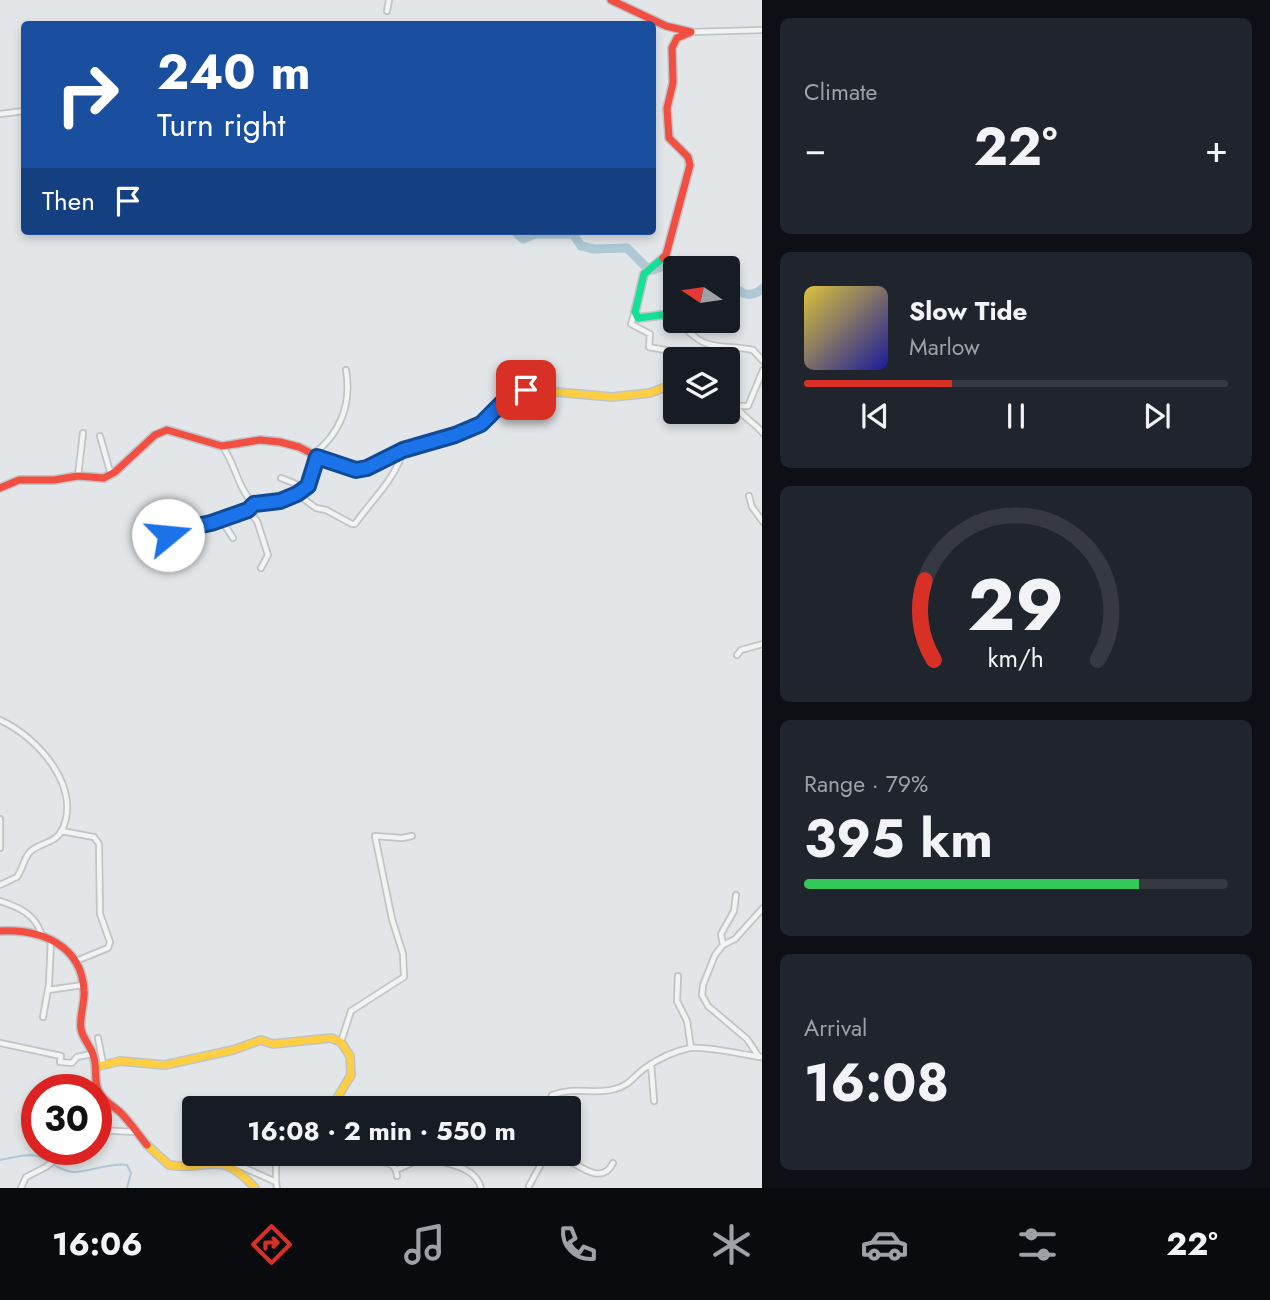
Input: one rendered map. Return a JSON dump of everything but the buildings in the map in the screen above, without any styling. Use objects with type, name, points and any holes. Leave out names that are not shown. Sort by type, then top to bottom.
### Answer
[{"type":"street","points":[[387,11],[389,0]]},
{"type":"street","points":[[611,0],[655,21]]},
{"type":"street","points":[[656,21],[691,32],[762,30]]},
{"type":"street","points":[[663,350],[649,347],[649,333],[631,324],[644,274],[666,255],[690,165],[688,157],[669,138],[667,108],[673,83],[672,48],[677,38],[691,32]]},
{"type":"street","points":[[0,114],[21,111]]},
{"type":"street","points":[[635,312],[638,318],[663,315]]},
{"type":"street","points":[[693,333],[713,347],[753,350],[762,361]]},
{"type":"street","points":[[153,538],[248,510],[254,504],[280,501],[306,488],[315,456],[325,446],[343,414],[348,394],[346,370]]},
{"type":"street","points":[[740,406],[748,406],[751,402],[762,370]]},
{"type":"street","points":[[0,488],[19,480],[54,480],[78,476],[104,478],[111,475],[160,432],[167,430],[222,446],[240,441],[269,440],[299,447],[315,456],[356,470],[367,468],[403,450],[455,435],[481,424],[509,396],[526,390],[544,389],[612,397],[650,393],[663,388]]},
{"type":"street","points":[[740,412],[754,422],[762,433]]},
{"type":"street","points":[[78,476],[83,433]]},
{"type":"street","points":[[100,436],[111,475]]},
{"type":"street","points":[[222,446],[242,488],[254,504]]},
{"type":"street","points":[[297,494],[316,508],[355,524],[391,477],[401,461],[403,450]]},
{"type":"street","points":[[281,478],[306,488]]},
{"type":"street","points":[[749,496],[752,507],[762,522]]},
{"type":"street","points":[[248,510],[257,521],[268,555],[261,568]]},
{"type":"street","points":[[218,520],[233,538]]},
{"type":"street","points":[[737,655],[741,650],[762,643]]},
{"type":"street","points":[[0,720],[34,741],[47,755],[67,800],[67,812],[57,838],[29,852],[17,877],[0,885]]},
{"type":"street","points":[[0,819],[0,848]]},
{"type":"street","points":[[61,831],[94,837],[99,844],[100,914],[110,942],[108,948],[76,961]]},
{"type":"street","points":[[341,1042],[351,1012],[404,977],[403,954],[392,919],[375,836],[412,836]]},
{"type":"street","points":[[723,945],[720,934],[734,911],[736,895]]},
{"type":"street","points":[[0,901],[19,907],[33,919],[41,933]]},
{"type":"street","points":[[761,1057],[747,1039],[718,1016],[702,995],[715,955],[723,945],[735,939],[762,908]]},
{"type":"street","points":[[0,931],[20,929],[41,933],[59,943],[76,961],[83,985],[81,1032],[99,1066]]},
{"type":"street","points":[[44,1017],[51,938]]},
{"type":"street","points":[[678,976],[677,1001],[687,1021],[691,1048]]},
{"type":"street","points":[[48,990],[83,985]]},
{"type":"street","points":[[97,1038],[99,1066],[96,1082],[101,1096],[119,1111],[159,1161],[182,1166]]},
{"type":"street","points":[[99,1066],[120,1061],[165,1065],[233,1050],[261,1040],[273,1044],[317,1038],[341,1042],[350,1055],[351,1075],[338,1096]]},
{"type":"street","points":[[0,1043],[61,1056],[60,1062],[65,1063],[72,1063],[77,1057],[92,1054]]},
{"type":"street","points":[[552,1096],[566,1090],[599,1093],[618,1089],[651,1065],[691,1048],[761,1057]]},
{"type":"street","points":[[651,1065],[654,1101]]},
{"type":"street","points":[[112,1131],[137,1132]]},
{"type":"street","points":[[396,1170],[425,1157],[467,1170],[478,1180],[481,1188]]},
{"type":"street","points":[[609,1176],[613,1163]]},
{"type":"street","points":[[21,1188],[26,1177],[48,1165]]},
{"type":"street","points":[[226,1166],[244,1175],[255,1188]]},
{"type":"street","points":[[240,1166],[277,1185],[276,1166]]},
{"type":"street","points":[[393,1166],[397,1176]]},
{"type":"street","points":[[528,1185],[539,1166]]},
{"type":"street","points":[[573,1166],[583,1177]]},
{"type":"waterway","points":[[518,235],[523,239],[533,235]]},
{"type":"waterway","points":[[574,235],[581,246],[594,249],[627,248],[646,267],[653,270],[663,266]]},
{"type":"waterway","points":[[740,290],[753,294],[762,289]]},
{"type":"waterway","points":[[0,1160],[33,1155],[73,1172],[127,1165],[131,1173],[127,1188]]},
{"type":"traffic: fast","points":[[663,258],[644,274],[635,312],[638,318],[663,315]]},
{"type":"traffic: slow","points":[[534,390],[612,397],[650,393],[663,388]]},
{"type":"traffic: slow","points":[[95,1067],[120,1061],[165,1065],[233,1050],[261,1040],[273,1044],[331,1038],[341,1042],[350,1056],[351,1075],[338,1096]]},
{"type":"traffic: slow","points":[[147,1145],[169,1165],[223,1165],[232,1168],[255,1188]]},
{"type":"traffic: jam","points":[[611,0],[655,21]]},
{"type":"traffic: jam","points":[[656,21],[691,32],[677,38],[672,48],[673,83],[667,108],[669,138],[688,157],[690,165],[665,256]]},
{"type":"traffic: jam","points":[[0,488],[19,480],[54,480],[78,476],[104,478],[115,472],[155,435],[167,430],[222,446],[260,440],[280,442],[299,447],[328,462],[360,469],[403,450],[481,424],[509,396],[534,390]]},
{"type":"traffic: jam","points":[[0,931],[44,937],[57,943],[76,962],[84,991],[81,1029],[93,1054],[98,1090],[105,1100],[124,1116],[147,1145]]},
{"type":"route","points":[[168,535],[173,531],[211,523],[248,510],[254,504],[280,501],[297,494],[308,486],[317,457],[356,470],[367,468],[403,450],[455,435],[481,424],[509,396],[526,390]]}]
